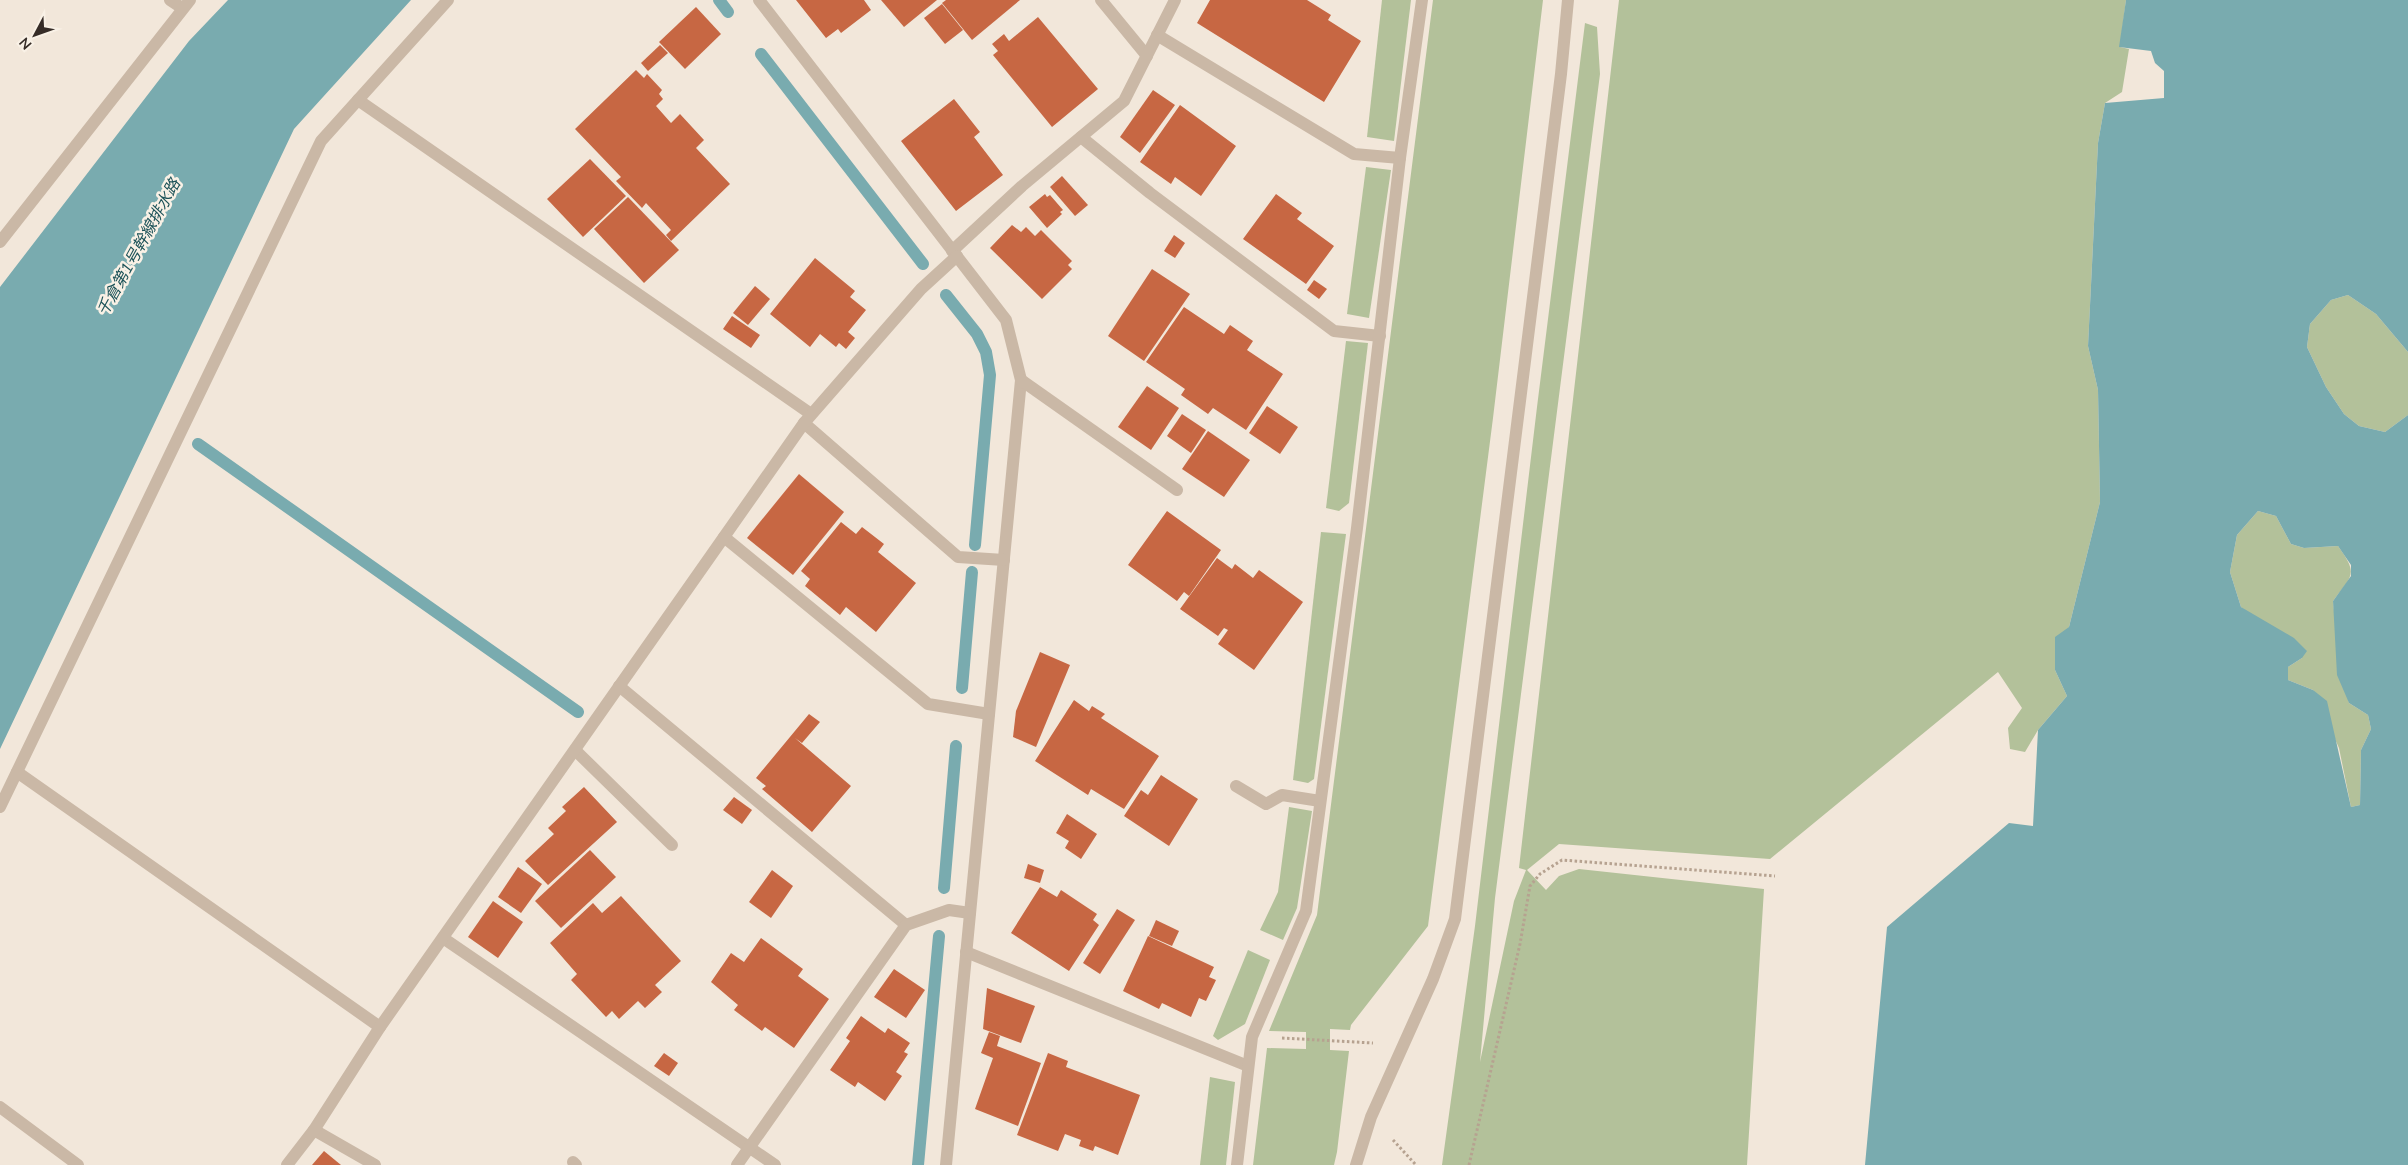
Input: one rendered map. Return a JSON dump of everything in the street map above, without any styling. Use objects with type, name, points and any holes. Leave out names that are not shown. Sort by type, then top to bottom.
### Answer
[{"type":"street","points":[[0,242],[186,4],[170,0]]},
{"type":"street","points":[[0,807],[321,141],[448,0]]},
{"type":"street","points":[[759,0],[1006,320],[1021,380],[946,1165]]},
{"type":"street","points":[[1101,0],[1147,56]]},
{"type":"street","points":[[287,1165],[314,1130],[380,1027],[807,418],[921,289],[1022,186],[1124,101],[1175,0]]},
{"type":"street","points":[[1237,1165],[1252,1036],[1306,911],[1380,336],[1400,158],[1422,0]]},
{"type":"street","points":[[1356,1165],[1371,1117],[1433,979],[1454,919],[1561,74],[1568,0]]},
{"type":"street","points":[[1158,35],[1354,154],[1400,158]]},
{"type":"street","points":[[358,100],[807,418],[958,557],[1004,560]]},
{"type":"street","points":[[1081,137],[1150,193],[1334,331],[1380,336]]},
{"type":"street","points":[[1021,380],[1177,490]]},
{"type":"street","points":[[724,537],[928,704],[989,714]]},
{"type":"street","points":[[620,686],[906,925]]},
{"type":"street","points":[[575,750],[672,845]]},
{"type":"street","points":[[17,772],[380,1027]]},
{"type":"street","points":[[1236,786],[1266,804],[1282,795],[1320,801]]},
{"type":"street","points":[[737,1165],[906,925],[949,910],[970,913]]},
{"type":"street","points":[[442,938],[775,1165]]},
{"type":"street","points":[[966,952],[1248,1066]]},
{"type":"street","points":[[0,1107],[78,1165]]},
{"type":"street","points":[[314,1130],[375,1165]]},
{"type":"path","points":[[1468,1165],[1520,944],[1530,886],[1540,874],[1562,860],[1775,876]]},
{"type":"path","points":[[1307,1039],[1349,1042]]},
{"type":"green space","points":[[1382,0],[1411,0],[1394,141],[1367,137]]},
{"type":"green space","points":[[1433,0],[1543,0],[1493,418],[1428,926],[1351,1025],[1350,1030],[1330,1029],[1330,1050],[1349,1051],[1334,1165],[1253,1165],[1267,1048],[1306,1049],[1306,1032],[1269,1031],[1317,915]]},
{"type":"green space","points":[[1619,0],[2126,0],[2120,47],[2129,49],[2122,92],[2105,103],[2098,143],[2088,346],[2098,390],[2100,502],[2069,627],[2055,670],[2067,696],[2038,730],[2025,752],[2010,749],[2008,728],[2022,708],[1998,672],[1770,859],[1559,844],[1527,870],[1546,890],[1559,876],[1579,869],[1764,889],[1747,1165],[1442,1165],[1475,926],[1585,23],[1597,27],[1600,74],[1495,898],[1480,1062],[1514,901],[1526,870],[1519,868]]},
{"type":"green space","points":[[1366,167],[1391,170],[1369,318],[1347,314]]},
{"type":"green space","points":[[2348,295],[2376,314],[2408,352],[2408,415],[2385,432],[2359,426],[2344,414],[2326,387],[2307,347],[2310,324],[2331,300]]},
{"type":"green space","points":[[1346,341],[1368,343],[1349,503],[1339,511],[1326,508]]},
{"type":"green space","points":[[2258,511],[2276,516],[2291,544],[2304,548],[2338,546],[2349,563],[2351,569],[2348,580],[2333,601],[2336,631],[2349,703],[2368,715],[2371,729],[2361,750],[2360,805],[2351,807],[2339,748],[2313,690],[2288,680],[2288,667],[2302,658],[2241,607],[2230,572],[2237,535]]},
{"type":"green space","points":[[1321,532],[1346,534],[1314,779],[1308,783],[1293,780]]},
{"type":"green space","points":[[1289,807],[1312,811],[1297,908],[1283,940],[1260,930],[1278,892]]},
{"type":"green space","points":[[1248,950],[1270,960],[1245,1024],[1218,1040],[1213,1036]]},
{"type":"green space","points":[[1210,1077],[1235,1082],[1226,1165],[1200,1165]]},
{"type":"water","name":"千倉第1号幹線排水路","points":[[228,0],[411,0],[294,129],[0,749],[0,287],[189,41]]},
{"type":"water","points":[[2126,0],[2408,0],[2408,352],[2376,314],[2348,295],[2331,300],[2310,324],[2307,347],[2326,387],[2344,414],[2359,426],[2385,432],[2408,415],[2408,1165],[1865,1165],[1887,927],[2009,823],[2033,826],[2038,730],[2067,696],[2055,670],[2055,637],[2069,627],[2100,502],[2098,390],[2088,346],[2098,143],[2105,103],[2164,98],[2164,71],[2155,63],[2151,51],[2119,47]],"holes":[[[2258,511],[2276,516],[2291,544],[2304,548],[2338,546],[2351,565],[2351,576],[2333,601],[2337,675],[2349,703],[2368,715],[2371,729],[2361,750],[2360,805],[2351,807],[2327,701],[2313,690],[2288,680],[2288,667],[2302,658],[2307,651],[2294,638],[2241,607],[2230,572],[2237,535]]]},
{"type":"building","points":[[796,0],[864,0],[871,10],[841,33],[838,29],[826,38]]},
{"type":"building","points":[[881,0],[937,0],[904,27]]},
{"type":"building","points":[[946,0],[1020,0],[972,40],[942,3]]},
{"type":"building","points":[[1210,0],[1307,0],[1331,15],[1328,20],[1361,41],[1324,102],[1197,23]]},
{"type":"building","points":[[942,4],[963,30],[945,44],[924,18]]},
{"type":"building","points":[[696,7],[721,34],[685,69],[659,42]]},
{"type":"building","points":[[1038,17],[1098,89],[1052,127],[993,55],[998,51],[992,44],[1004,34],[1009,41]]},
{"type":"building","points":[[660,45],[668,53],[648,71],[641,63]]},
{"type":"building","points":[[636,70],[644,78],[647,74],[662,90],[659,94],[663,99],[656,106],[671,123],[680,114],[704,140],[696,148],[730,184],[671,241],[666,235],[671,230],[646,203],[642,208],[616,181],[621,177],[575,129]]},
{"type":"building","points":[[1153,90],[1175,105],[1140,153],[1120,137]]},
{"type":"building","points":[[954,99],[980,132],[974,137],[1003,175],[956,211],[901,141]]},
{"type":"building","points":[[1180,105],[1236,146],[1201,196],[1175,177],[1171,184],[1140,162]]},
{"type":"building","points":[[590,159],[626,196],[583,237],[547,199]]},
{"type":"building","points":[[1062,176],[1088,205],[1075,216],[1050,187]]},
{"type":"building","points":[[1045,194],[1047,197],[1050,195],[1063,210],[1060,212],[1062,214],[1047,228],[1029,207]]},
{"type":"building","points":[[1276,194],[1302,213],[1297,219],[1334,246],[1306,284],[1243,239]]},
{"type":"building","points":[[628,197],[679,250],[644,283],[594,229]]},
{"type":"building","points":[[1012,225],[1021,232],[1026,227],[1035,236],[1041,230],[1072,261],[1068,265],[1072,269],[1042,299],[990,248]]},
{"type":"building","points":[[1174,235],[1185,243],[1175,258],[1164,251]]},
{"type":"building","points":[[815,258],[855,291],[850,297],[866,310],[848,332],[855,338],[846,349],[839,343],[836,347],[820,334],[810,347],[770,314]]},
{"type":"building","points":[[1152,269],[1190,294],[1144,361],[1108,336]]},
{"type":"building","points":[[1314,280],[1327,289],[1319,299],[1307,290]]},
{"type":"building","points":[[755,286],[770,299],[748,325],[733,313]]},
{"type":"building","points":[[1184,307],[1224,334],[1230,325],[1253,341],[1247,350],[1283,374],[1246,430],[1213,408],[1208,414],[1181,395],[1185,389],[1146,362]]},
{"type":"building","points":[[732,316],[760,335],[751,348],[723,329]]},
{"type":"building","points":[[1147,386],[1179,408],[1151,450],[1118,427]]},
{"type":"building","points":[[1267,406],[1298,427],[1280,454],[1249,433]]},
{"type":"building","points":[[1182,414],[1206,430],[1191,453],[1167,436]]},
{"type":"building","points":[[1208,431],[1250,460],[1224,497],[1182,469]]},
{"type":"building","points":[[799,474],[844,512],[793,575],[747,538]]},
{"type":"building","points":[[1167,511],[1221,550],[1189,596],[1184,592],[1177,601],[1128,565]]},
{"type":"building","points":[[841,522],[856,534],[862,527],[884,544],[878,552],[916,583],[876,632],[846,607],[840,615],[805,586],[810,579],[801,571]]},
{"type":"building","points":[[1217,558],[1232,569],[1235,564],[1253,578],[1259,570],[1303,602],[1254,670],[1218,644],[1228,630],[1224,628],[1218,636],[1180,609]]},
{"type":"building","points":[[1040,652],[1070,665],[1036,747],[1013,737],[1016,711]]},
{"type":"building","points":[[1074,700],[1089,711],[1092,706],[1105,714],[1101,718],[1159,756],[1124,809],[1091,789],[1088,795],[1035,761]]},
{"type":"building","points":[[809,714],[820,722],[802,743],[795,738],[851,786],[812,832],[762,789],[766,786],[756,778]]},
{"type":"building","points":[[1161,775],[1198,799],[1169,846],[1124,816],[1141,790],[1148,795]]},
{"type":"building","points":[[584,787],[617,822],[548,885],[525,861],[554,834],[548,828],[566,811],[562,807]]},
{"type":"building","points":[[734,797],[752,810],[742,824],[723,810]]},
{"type":"building","points":[[1067,814],[1097,834],[1081,859],[1065,848],[1069,841],[1056,833]]},
{"type":"building","points":[[590,850],[616,877],[561,928],[535,901]]},
{"type":"building","points":[[1028,864],[1044,870],[1040,883],[1024,878]]},
{"type":"building","points":[[518,867],[542,884],[521,913],[498,897]]},
{"type":"building","points":[[772,870],[793,886],[771,918],[749,902]]},
{"type":"building","points":[[1040,887],[1057,897],[1061,890],[1097,914],[1093,920],[1099,925],[1069,971],[1011,933]]},
{"type":"building","points":[[621,896],[681,961],[655,985],[662,992],[645,1008],[638,1001],[619,1019],[612,1011],[606,1017],[571,980],[577,974],[550,943],[593,903],[602,913]]},
{"type":"building","points":[[493,901],[523,922],[498,958],[468,937]]},
{"type":"building","points":[[1117,909],[1135,920],[1100,974],[1083,963]]},
{"type":"building","points":[[1156,920],[1179,931],[1172,946],[1149,936]]},
{"type":"building","points":[[1148,936],[1214,967],[1209,977],[1216,980],[1206,1001],[1199,998],[1191,1017],[1162,1003],[1159,1009],[1123,991]]},
{"type":"building","points":[[761,938],[803,969],[798,976],[829,999],[794,1048],[765,1027],[762,1031],[734,1010],[738,1005],[711,982],[731,953],[744,962]]},
{"type":"building","points":[[894,969],[925,990],[906,1018],[874,997]]},
{"type":"building","points":[[987,988],[1035,1006],[1021,1043],[983,1029]]},
{"type":"building","points":[[861,1016],[885,1033],[888,1028],[910,1043],[904,1052],[908,1054],[896,1072],[902,1076],[885,1101],[858,1082],[855,1087],[830,1070],[850,1041],[846,1038]]},
{"type":"building","points":[[989,1032],[1000,1036],[997,1046],[1041,1063],[1018,1126],[975,1109],[993,1058],[981,1053]]},
{"type":"building","points":[[664,1053],[678,1063],[669,1076],[654,1066]]},
{"type":"building","points":[[1048,1053],[1068,1061],[1066,1067],[1140,1095],[1118,1155],[1095,1146],[1093,1151],[1079,1146],[1081,1140],[1065,1134],[1058,1151],[1017,1135]]},
{"type":"building","points":[[324,1151],[341,1165],[312,1165]]},
{"type":"waterway","points":[[719,0],[728,12]]},
{"type":"waterway","points":[[761,54],[923,264]]},
{"type":"waterway","points":[[946,295],[977,334],[986,352],[990,375],[975,545]]},
{"type":"waterway","points":[[198,444],[578,712]]},
{"type":"waterway","points":[[962,688],[972,572]]},
{"type":"waterway","points":[[944,888],[956,746]]},
{"type":"waterway","points":[[918,1165],[939,936]]}]
